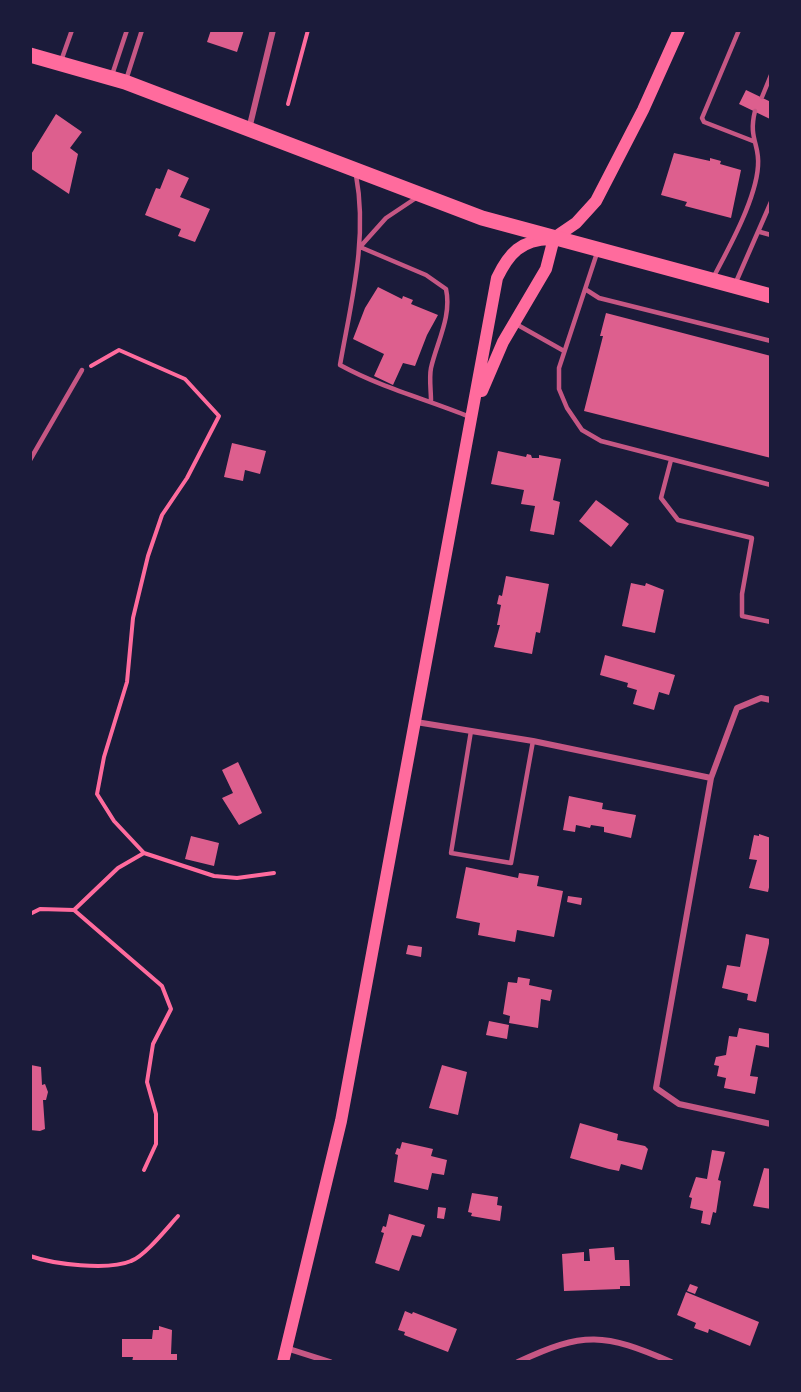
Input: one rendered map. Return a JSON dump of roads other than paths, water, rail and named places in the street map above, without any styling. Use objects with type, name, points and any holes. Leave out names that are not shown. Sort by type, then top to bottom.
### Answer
[{"type":"main road","points":[[283,1362],[341,1121],[474,413],[482,352],[497,278],[515,248],[535,240],[554,238],[576,223],[596,201],[643,110],[679,30]]},
{"type":"main road","points":[[30,55],[118,80],[482,218],[597,251],[771,296]]},
{"type":"main road","points":[[474,413],[513,322],[546,269],[554,238]]},
{"type":"street","points":[[249,130],[273,30]]},
{"type":"street","points":[[771,700],[761,698],[737,708],[711,778],[656,1088],[679,1104],[771,1124]]},
{"type":"street","points":[[416,722],[533,741],[711,778]]},
{"type":"street","points":[[518,1362],[561,1343],[586,1338],[624,1343],[671,1362]]},
{"type":"street","points":[[286,1348],[330,1362]]},
{"type":"lane","points":[[60,62],[72,30]]},
{"type":"lane","points":[[118,80],[127,30]]},
{"type":"lane","points":[[118,80],[142,30]]},
{"type":"lane","points":[[740,30],[702,118],[704,122],[753,141]]},
{"type":"lane","points":[[762,97],[771,75]]},
{"type":"lane","points":[[712,281],[736,236],[758,170],[758,156],[751,130],[755,111]]},
{"type":"lane","points":[[356,170],[362,206],[360,247],[340,365],[392,391],[474,413]]},
{"type":"lane","points":[[360,247],[386,218],[420,195]]},
{"type":"lane","points":[[733,286],[760,232],[771,202]]},
{"type":"lane","points":[[760,232],[771,235]]},
{"type":"lane","points":[[360,247],[426,274],[446,289],[447,314],[430,371],[431,401]]},
{"type":"lane","points":[[597,251],[559,368],[559,389],[567,408],[582,430],[601,441],[771,485]]},
{"type":"lane","points":[[585,289],[599,298],[771,341]]},
{"type":"lane","points":[[513,322],[564,351]]},
{"type":"lane","points":[[30,460],[82,370]]},
{"type":"lane","points":[[671,460],[661,498],[678,520],[752,538],[742,594],[742,616],[771,622]]},
{"type":"lane","points":[[471,731],[451,853],[511,863],[533,741]]}]
